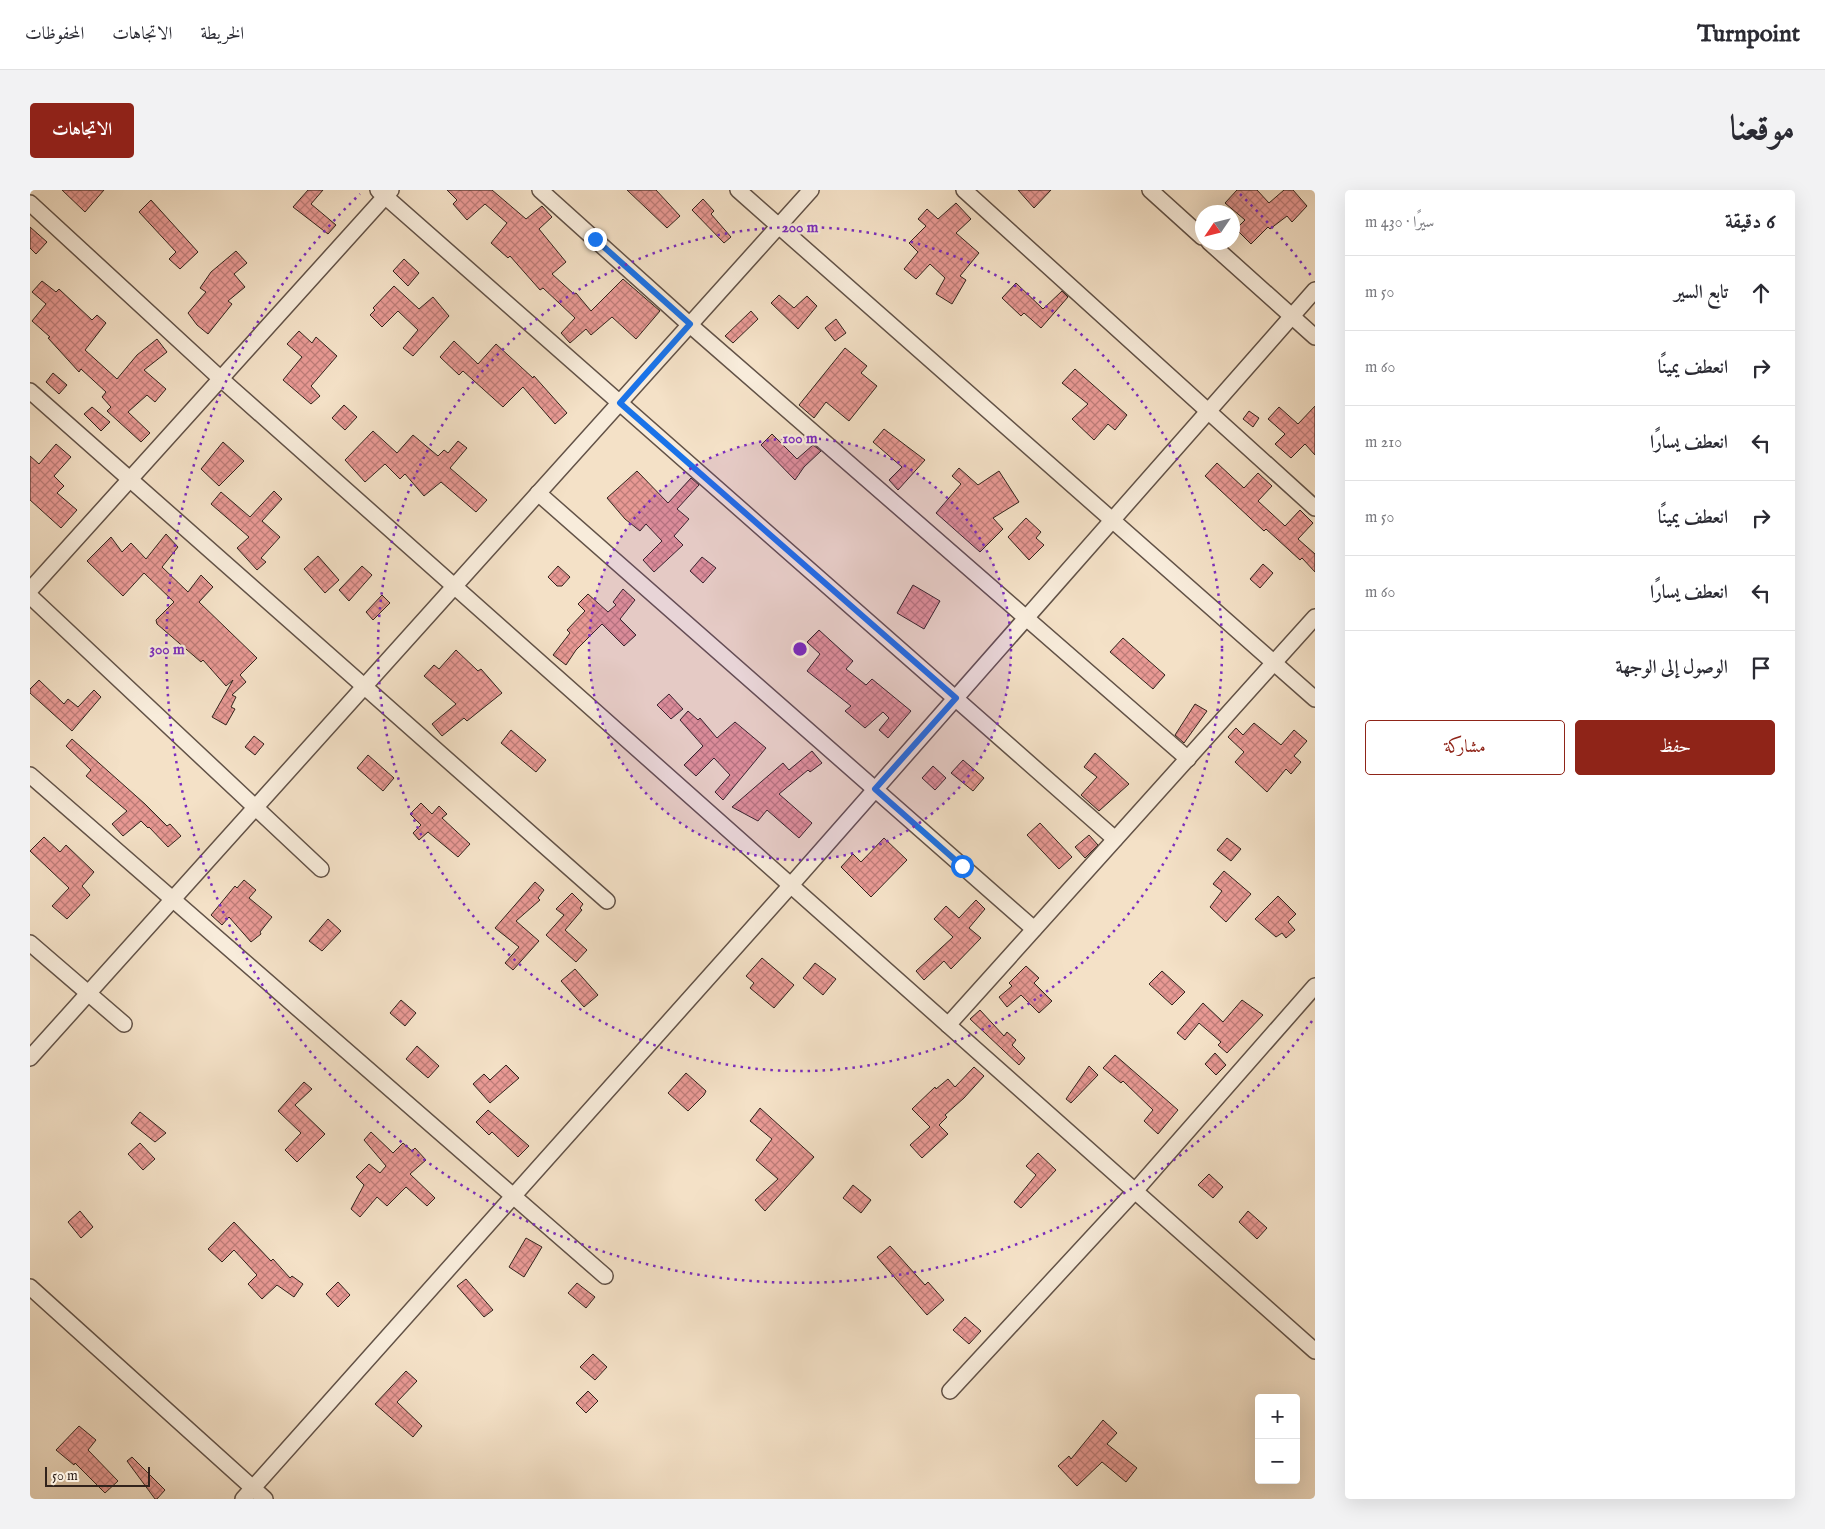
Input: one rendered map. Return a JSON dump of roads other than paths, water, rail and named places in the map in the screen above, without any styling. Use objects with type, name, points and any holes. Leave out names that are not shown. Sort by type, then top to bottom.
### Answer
[{"type":"street","points":[[540,190],[690,324],[1188,759]]},
{"type":"street","points":[[738,190],[1315,699]]},
{"type":"street","points":[[30,1058],[811,190]]},
{"type":"street","points":[[964,190],[1315,508]]},
{"type":"street","points":[[1150,190],[1195,231]]},
{"type":"street","points":[[30,590],[221,379],[385,192],[620,403],[1115,839]]},
{"type":"street","points":[[30,204],[221,379],[1315,1351]]},
{"type":"street","points":[[1218,250],[1315,336]]},
{"type":"street","points":[[248,1494],[791,885],[1315,290]]},
{"type":"street","points":[[30,391],[607,901]]},
{"type":"street","points":[[538,493],[1034,929]]},
{"type":"street","points":[[30,596],[322,869]]},
{"type":"street","points":[[948,1025],[1315,617]]},
{"type":"street","points":[[30,775],[605,1276]]},
{"type":"street","points":[[30,943],[124,1024]]},
{"type":"street","points":[[950,1391],[1135,1191],[1315,986]]},
{"type":"street","points":[[30,1286],[248,1494],[265,1499]]}]
